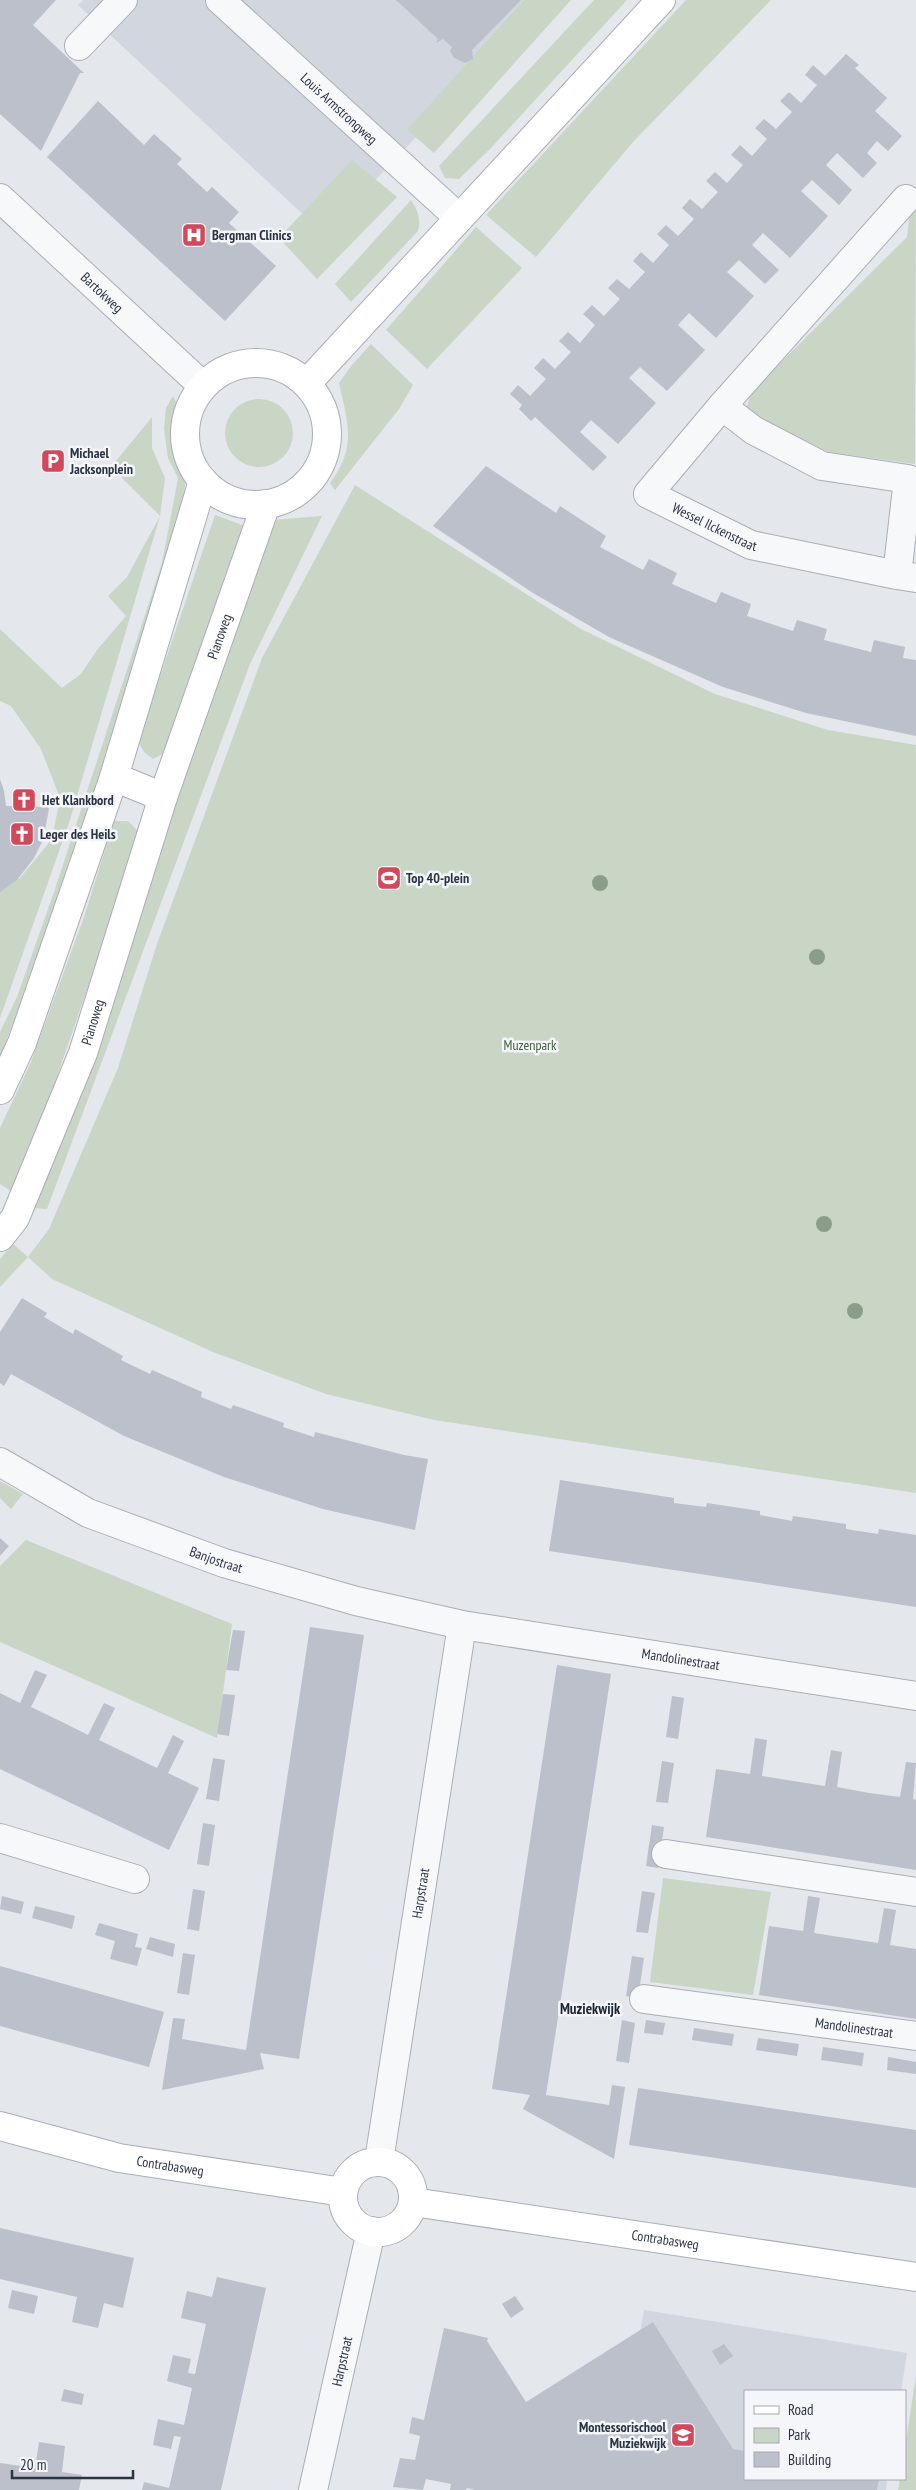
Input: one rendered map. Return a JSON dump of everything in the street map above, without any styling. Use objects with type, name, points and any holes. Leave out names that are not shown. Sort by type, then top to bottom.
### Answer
[{"type":"street","points":[[79,46],[124,0]]},
{"type":"street","name":"Louis Armstrongweg","points":[[220,0],[459,218]]},
{"type":"street","points":[[307,383],[661,0]]},
{"type":"street","name":"Bartokweg","points":[[0,198],[203,386]]},
{"type":"street","name":"Wessel Ilckenstraat","points":[[722,406],[753,430],[822,466],[908,478],[907,577],[751,545],[648,494],[722,406],[906,199]]},
{"type":"street","points":[[266,363],[288,370],[307,383],[320,401],[327,420],[327,442],[321,463],[310,481],[297,492],[282,500],[266,504],[243,504],[221,495],[203,481],[192,464],[186,444],[188,417],[192,404],[203,386],[221,372],[242,364],[266,363]]},
{"type":"street","points":[[0,1090],[22,1044],[114,776],[203,481]]},
{"type":"street","name":"Pianoweg","points":[[0,1237],[15,1218],[83,1052],[163,797],[266,504]]},
{"type":"street","points":[[114,776],[163,797]]},
{"type":"street","name":"Banjostraat","points":[[0,1462],[88,1513],[224,1563],[356,1601],[453,1624]]},
{"type":"street","name":"Mandolinestraat","points":[[453,1624],[916,1696]]},
{"type":"street","name":"Harpstraat","points":[[379,2161],[453,1624]]},
{"type":"street","points":[[2,1843],[135,1879]]},
{"type":"street","points":[[666,1854],[916,1892]]},
{"type":"street","name":"Mandolinestraat","points":[[644,1999],[916,2036]]},
{"type":"street","name":"Contrabasweg","points":[[0,2126],[119,2158],[343,2192]]},
{"type":"street","points":[[379,2161],[394,2165],[405,2174],[412,2188],[413,2202],[407,2217],[395,2228],[388,2231],[371,2231],[358,2225],[348,2214],[343,2192],[348,2178],[358,2168],[379,2161]]},
{"type":"street","name":"Contrabasweg","points":[[413,2202],[916,2278]]},
{"type":"street","name":"Harpstraat","points":[[313,2490],[371,2231]]},
{"type":"shaded area","points":[[83,0],[546,0],[324,234],[78,5]]},
{"type":"shaded area","name":"Montessorischool Muziekwijk","points":[[644,2310],[907,2353],[901,2390],[744,2390],[744,2480],[887,2480],[886,2490],[612,2490]]},
{"type":"green space","points":[[524,0],[571,0],[434,153],[407,130]]},
{"type":"green space","points":[[594,0],[627,0],[491,148],[459,179],[445,178],[439,166]]},
{"type":"green space","points":[[686,0],[771,0],[633,142],[536,257],[486,215]]},
{"type":"green space","points":[[352,160],[397,197],[317,279],[279,238]]},
{"type":"green space","points":[[912,191],[916,192],[915,464],[828,452],[745,412],[752,391],[907,237]]},
{"type":"green space","points":[[411,200],[418,215],[418,231],[351,302],[335,284]]},
{"type":"green space","points":[[476,227],[522,268],[427,369],[386,330]]},
{"type":"green space","points":[[371,344],[413,385],[399,409],[335,490],[330,483],[339,470],[344,458],[348,435],[339,383],[351,366]]},
{"type":"green space","points":[[173,396],[177,404],[172,435],[177,460],[186,478],[181,516],[107,751],[45,936],[0,1058],[0,1032],[17,997],[54,892],[162,563],[178,478],[168,458],[164,429],[166,408]]},
{"type":"green space","points":[[259,399],[272,401],[283,409],[291,420],[293,433],[291,446],[283,457],[272,465],[259,467],[246,465],[235,457],[227,446],[225,433],[227,420],[235,409],[246,401]]},
{"type":"green space","points":[[152,417],[152,448],[165,478],[160,516],[111,467]]},
{"type":"green space","name":"Muzenpark","points":[[355,485],[581,629],[715,694],[828,730],[916,745],[916,1493],[434,1420],[326,1394],[213,1352],[52,1279],[28,1257],[49,1229],[118,1068],[157,944],[262,658]]},
{"type":"green space","points":[[215,515],[245,526],[166,752],[153,759],[144,752],[138,741]]},
{"type":"green space","points":[[160,516],[69,823],[0,1018],[0,889],[20,878],[52,839],[60,798],[41,749],[11,706],[0,701],[0,629],[62,688],[81,674],[97,650],[126,616],[108,596],[127,577]]},
{"type":"green space","points":[[322,516],[250,664],[47,1209],[32,1208],[272,520]]},
{"type":"green space","points":[[114,821],[128,821],[140,836],[52,1091],[11,1191],[0,1184],[0,1128],[31,1062],[84,917]]},
{"type":"green space","points":[[13,1244],[28,1257],[0,1287],[0,1259]]},
{"type":"green space","points":[[0,1481],[23,1494],[11,1509],[0,1498]]},
{"type":"green space","points":[[26,1540],[232,1624],[217,1738],[0,1642],[0,1566]]},
{"type":"green space","points":[[663,1878],[771,1892],[753,1995],[650,1982]]},
{"type":"green space","points":[[916,2376],[916,2490],[898,2490],[900,2480],[906,2480],[906,2441]]},
{"type":"building","points":[[0,0],[56,0],[33,25],[84,73],[80,73],[41,151],[0,114]]},
{"type":"building","points":[[396,0],[521,0],[472,50],[473,59],[465,63],[454,58],[450,51],[452,47],[443,39],[436,43],[438,39]]},
{"type":"building","points":[[846,54],[859,65],[855,68],[887,98],[875,111],[902,136],[888,151],[877,141],[867,153],[877,163],[863,178],[837,153],[826,165],[852,190],[839,205],[812,180],[801,191],[828,216],[790,258],[763,233],[752,245],[779,270],[765,284],[739,260],[727,272],[754,296],[716,338],[689,313],[678,325],[705,350],[667,391],[640,367],[629,378],[656,403],[618,444],[591,420],[580,432],[607,457],[593,471],[535,417],[531,421],[519,409],[522,405],[510,394],[518,385],[530,396],[546,379],[534,368],[543,358],[555,369],[571,352],[559,341],[568,332],[580,343],[595,325],[583,314],[592,305],[604,316],[620,299],[608,288],[617,279],[629,289],[645,272],[633,261],[641,252],[653,263],[669,245],[657,234],[666,225],[678,236],[694,219],[682,208],[690,199],[702,209],[718,192],[706,181],[715,172],[727,183],[743,165],[731,155],[740,145],[752,156],[767,139],[755,128],[764,119],[776,129],[792,112],[780,101],[789,92],[801,103],[817,85],[805,75],[813,65],[825,76]]},
{"type":"building","points":[[98,101],[144,145],[154,134],[182,159],[177,164],[207,192],[212,187],[239,212],[229,223],[276,266],[225,321],[47,157]]},
{"type":"building","points":[[486,466],[556,513],[560,506],[606,536],[600,547],[643,570],[649,559],[677,573],[672,584],[716,603],[721,592],[751,604],[747,616],[793,631],[797,620],[827,629],[824,640],[871,652],[874,640],[905,647],[903,658],[916,660],[916,736],[806,713],[723,687],[609,637],[533,593],[433,526]]},
{"type":"building","name":"Leger des Heils","points":[[0,779],[6,806],[47,807],[47,805],[49,809],[43,840],[34,858],[17,880],[0,892]]},
{"type":"building","points":[[22,1298],[47,1313],[44,1317],[73,1334],[75,1329],[123,1356],[121,1360],[150,1374],[152,1370],[202,1392],[201,1397],[231,1409],[233,1405],[284,1423],[283,1427],[314,1437],[315,1432],[404,1455],[428,1459],[415,1530],[323,1509],[224,1477],[124,1436],[11,1374],[4,1386],[0,1383],[0,1332]]},
{"type":"building","points":[[560,1480],[674,1498],[674,1503],[706,1507],[707,1503],[760,1511],[760,1515],[792,1521],[793,1516],[846,1524],[846,1529],[878,1534],[879,1529],[916,1535],[916,1607],[549,1551]]},
{"type":"building","points":[[0,1538],[9,1546],[0,1556]]},
{"type":"building","points":[[310,1627],[364,1635],[299,2059],[260,2053],[264,2069],[162,2090],[173,2018],[185,2019],[182,2039],[246,2050]]},
{"type":"building","points":[[233,1630],[245,1631],[239,1671],[226,1670]]},
{"type":"building","points":[[557,1665],[611,1674],[546,2095],[609,2105],[612,2085],[625,2087],[614,2159],[523,2109],[530,2095],[492,2089]]},
{"type":"building","points":[[35,1670],[47,1675],[31,1707],[88,1735],[104,1703],[115,1708],[99,1740],[157,1768],[173,1735],[184,1741],[168,1773],[199,1788],[169,1850],[0,1769],[0,1693],[20,1703]]},
{"type":"building","points":[[223,1694],[235,1695],[229,1736],[217,1734]]},
{"type":"building","points":[[672,1696],[684,1698],[678,1739],[666,1737]]},
{"type":"building","points":[[755,1738],[767,1740],[762,1776],[825,1786],[831,1750],[842,1752],[837,1787],[869,1793],[900,1797],[906,1762],[916,1763],[913,1799],[916,1800],[916,1870],[706,1837],[716,1769],[750,1774]]},
{"type":"building","points":[[213,1758],[225,1760],[219,1801],[206,1799]]},
{"type":"building","points":[[662,1761],[674,1763],[668,1803],[656,1802]]},
{"type":"building","points":[[203,1823],[215,1825],[209,1866],[197,1864]]},
{"type":"building","points":[[652,1825],[664,1827],[658,1868],[646,1866]]},
{"type":"building","points":[[193,1889],[205,1891],[199,1931],[187,1929]]},
{"type":"building","points":[[642,1891],[655,1893],[648,1933],[636,1932]]},
{"type":"building","points":[[2,1896],[24,1902],[21,1914],[0,1909]]},
{"type":"building","points":[[808,1896],[820,1898],[814,1933],[878,1943],[884,1908],[896,1910],[890,1945],[916,1949],[916,2019],[759,1995],[769,1926],[803,1931]]},
{"type":"building","points":[[35,1906],[75,1916],[72,1929],[32,1918]]},
{"type":"building","points":[[99,1923],[138,1934],[135,1947],[142,1948],[137,1966],[110,1959],[115,1941],[95,1935]]},
{"type":"building","points":[[150,1937],[175,1944],[173,1957],[146,1949]]},
{"type":"building","points":[[183,1953],[195,1955],[189,1995],[177,1993]]},
{"type":"building","points":[[632,1956],[644,1958],[638,1998],[626,1996]]},
{"type":"building","points":[[0,1966],[164,2012],[149,2067],[0,2026]]},
{"type":"building","points":[[622,2020],[635,2023],[629,2063],[616,2061]]},
{"type":"building","points":[[646,2020],[665,2023],[663,2035],[644,2033]]},
{"type":"building","points":[[694,2028],[734,2034],[732,2046],[692,2040]]},
{"type":"building","points":[[758,2038],[799,2044],[797,2056],[756,2050]]},
{"type":"building","points":[[823,2047],[864,2053],[862,2066],[821,2060]]},
{"type":"building","points":[[888,2057],[916,2062],[916,2074],[887,2070]]},
{"type":"building","points":[[638,2088],[916,2130],[916,2188],[629,2145]]},
{"type":"building","points":[[0,2228],[134,2258],[123,2308],[104,2303],[98,2328],[72,2322],[77,2297],[0,2279]]},
{"type":"building","points":[[217,2277],[266,2288],[221,2490],[142,2490],[144,2482],[169,2488],[181,2437],[174,2436],[171,2449],[153,2445],[158,2419],[184,2425],[192,2388],[167,2381],[173,2355],[191,2359],[188,2373],[195,2374],[206,2324],[181,2318],[187,2291],[212,2297]]},
{"type":"building","points":[[12,2290],[38,2296],[34,2314],[8,2308]]},
{"type":"building","points":[[515,2296],[524,2309],[511,2318],[502,2304]]},
{"type":"building","points":[[653,2322],[733,2449],[744,2451],[744,2480],[879,2480],[877,2490],[475,2490],[467,2488],[466,2490],[450,2490],[451,2484],[426,2479],[423,2490],[393,2487],[400,2458],[415,2460],[420,2436],[409,2433],[412,2417],[424,2420],[444,2328],[488,2338],[487,2341],[526,2402]]},
{"type":"building","points":[[724,2344],[733,2356],[720,2365],[712,2351]]},
{"type":"building","points":[[64,2389],[84,2394],[82,2405],[61,2401]]},
{"type":"building","points":[[39,2442],[65,2446],[62,2472],[82,2475],[79,2490],[0,2490],[0,2463],[35,2468]]},
{"type":"place","name":"Bergman Clinics","points":[[194,235]]},
{"type":"place","name":"Michael Jacksonplein","points":[[53,461]]},
{"type":"place","name":"Het Klankbord","points":[[24,800]]},
{"type":"place","name":"Leger des Heils","points":[[22,834]]},
{"type":"place","name":"Top 40-plein","points":[[389,878]]},
{"type":"place","name":"Montessorischool Muziekwijk","points":[[683,2435]]},
{"type":"district","name":"Muziekwijk","points":[[590,2009]]}]
